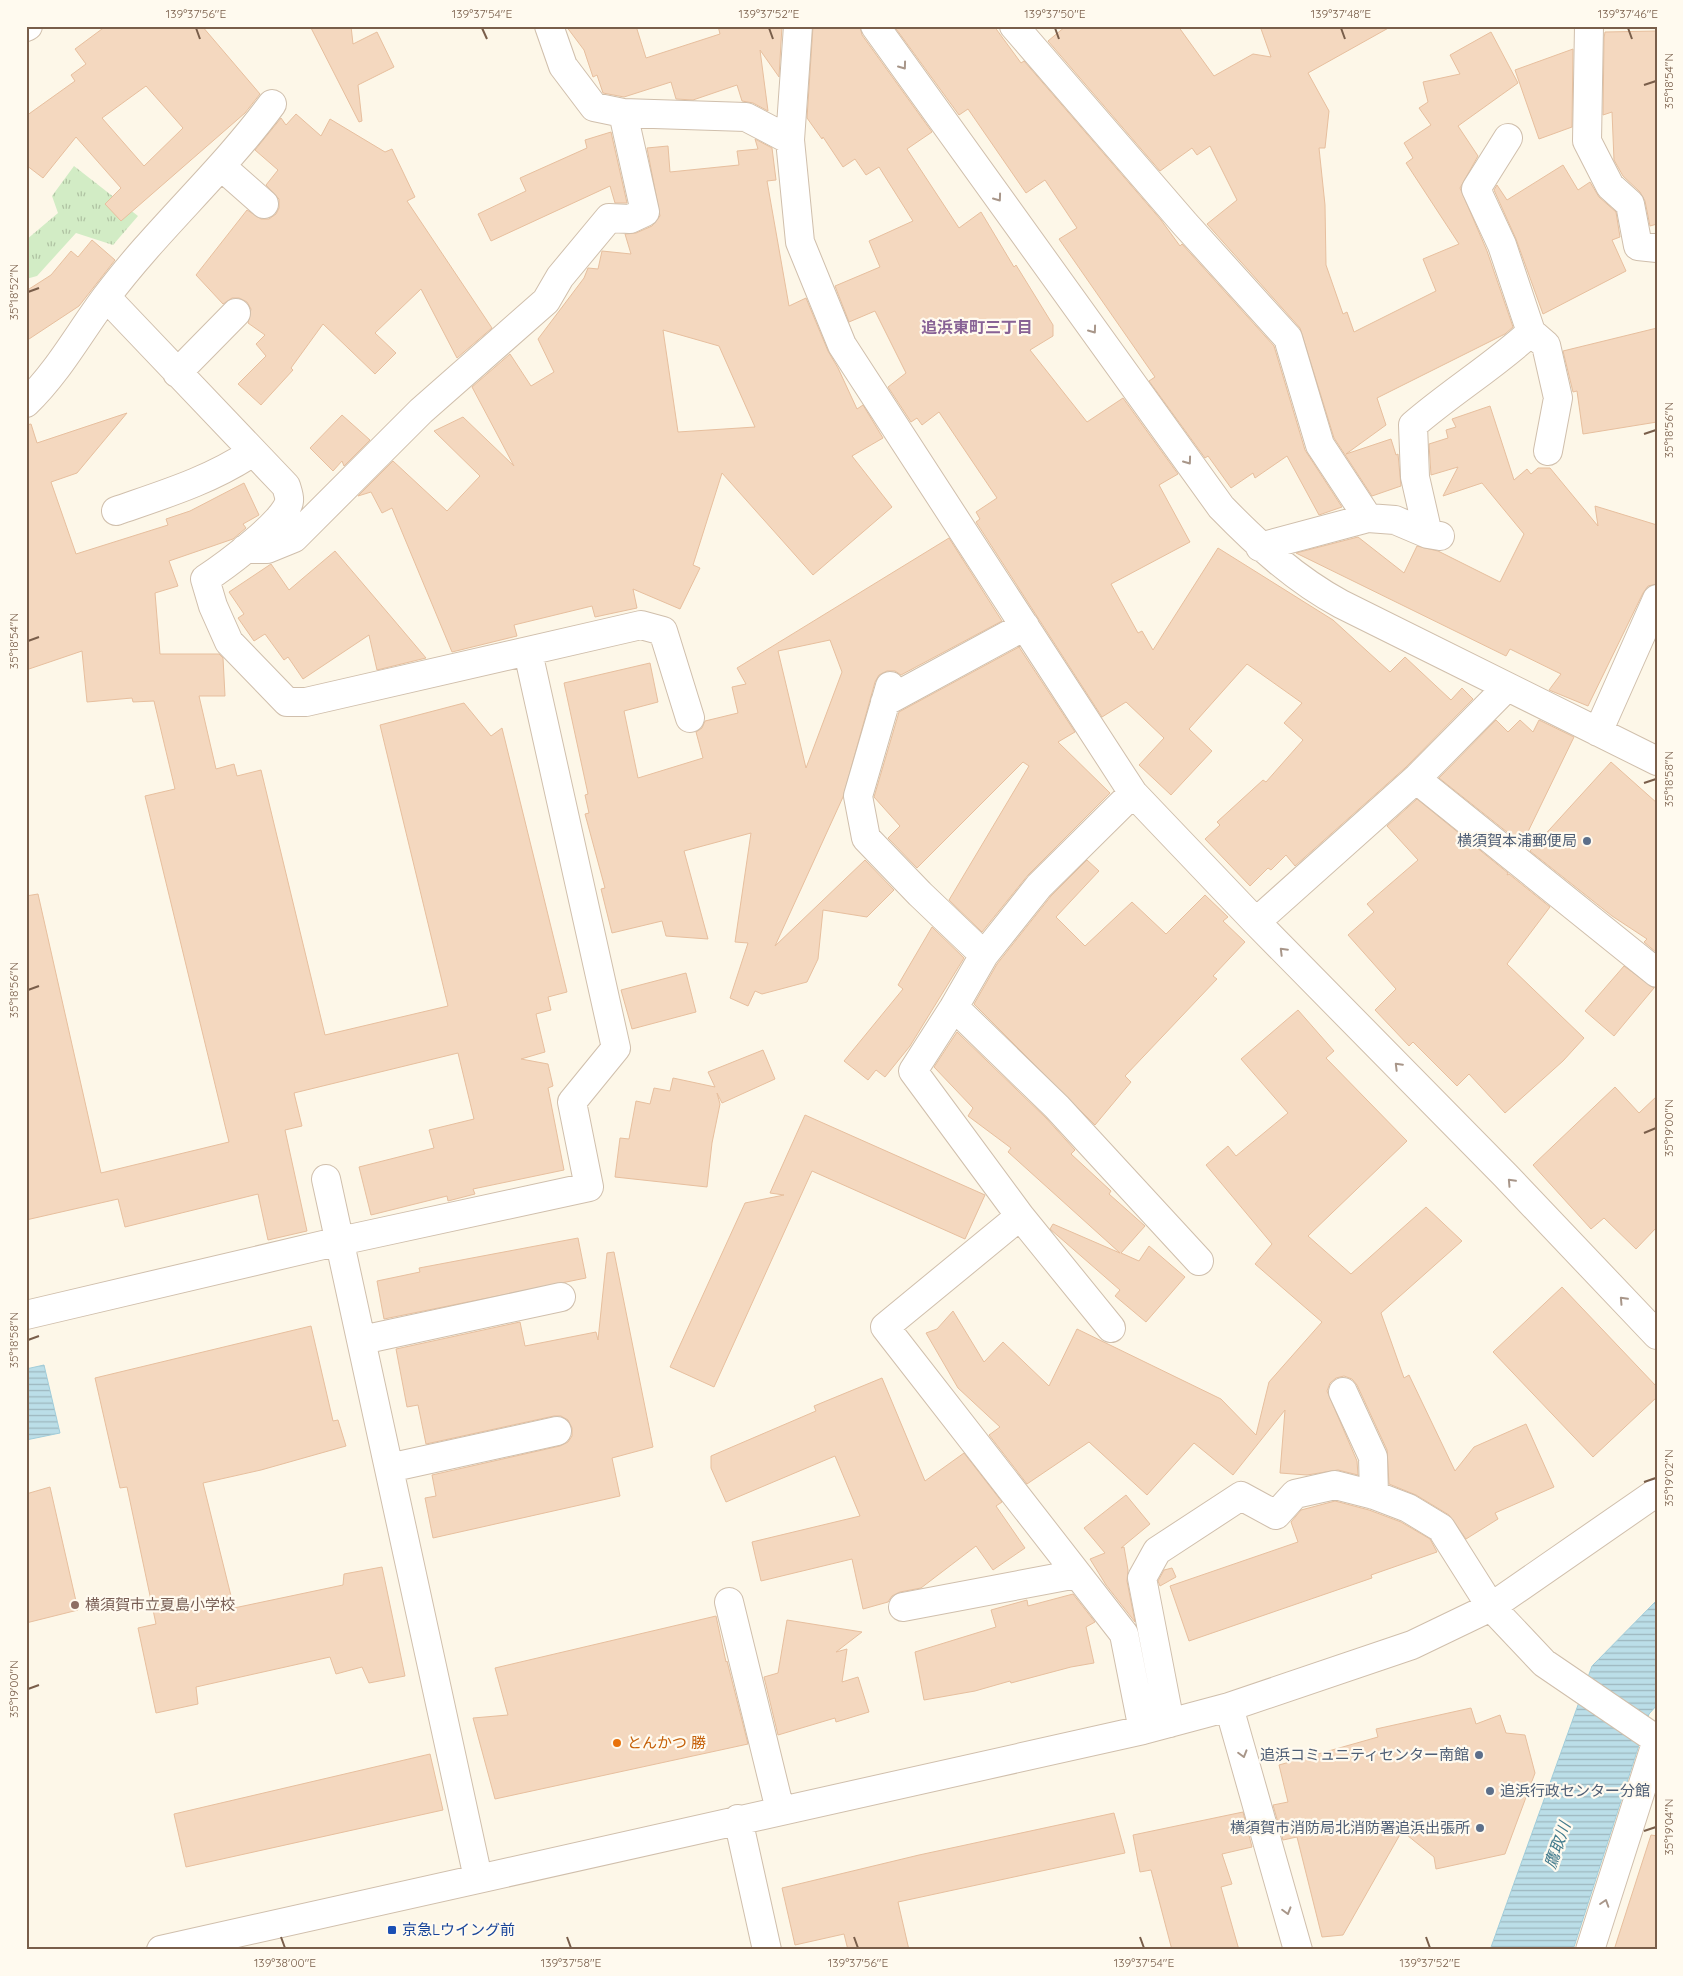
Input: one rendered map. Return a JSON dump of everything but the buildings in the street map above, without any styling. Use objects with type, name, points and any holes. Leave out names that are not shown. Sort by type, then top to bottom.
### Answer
[{"type":"street","points":[[549,26],[563,66],[594,107],[623,113],[746,117],[790,140]]},
{"type":"street","points":[[798,26],[790,140],[800,242],[842,345],[1133,793],[1256,922],[1505,1175],[1657,1336]]},
{"type":"street","points":[[875,26],[1221,507],[1260,547],[1314,589],[1657,761]]},
{"type":"street","points":[[1014,26],[1179,217],[1288,338],[1320,445],[1368,518]]},
{"type":"street","points":[[1589,26],[1587,141],[1610,186],[1630,204],[1638,246],[1657,248]]},
{"type":"street","points":[[26,403],[67,356],[106,297],[222,167],[272,104]]},
{"type":"street","points":[[245,548],[267,549],[294,538],[421,411],[546,301],[560,277],[609,218],[630,219],[645,212],[623,113]]},
{"type":"street","points":[[1508,138],[1476,190],[1502,245],[1531,332],[1546,345],[1558,398],[1548,451]]},
{"type":"street","points":[[222,167],[264,204]]},
{"type":"street","points":[[106,297],[286,486],[289,501],[284,515],[205,579],[213,606],[229,642],[287,702],[306,702],[642,625],[663,631],[690,718]]},
{"type":"street","points":[[178,372],[236,313]]},
{"type":"street","points":[[1260,547],[1368,518],[1395,520],[1435,535],[1415,477],[1413,425],[1441,400],[1477,376],[1531,332]]},
{"type":"street","points":[[116,511],[195,485],[229,468],[253,452]]},
{"type":"street","points":[[1598,732],[1657,599]]},
{"type":"street","points":[[984,955],[920,894],[866,838],[858,796],[888,694],[1025,626]]},
{"type":"street","points":[[26,1315],[340,1242],[589,1187],[572,1102],[616,1048],[528,652]]},
{"type":"street","points":[[1256,922],[1416,778],[1507,687]]},
{"type":"street","points":[[1416,778],[1657,973]]},
{"type":"street","points":[[1112,1328],[1020,1216],[913,1071],[954,1007],[984,955],[1039,886],[1133,793]]},
{"type":"street","points":[[954,1007],[1057,1107],[1199,1261]]},
{"type":"street","points":[[326,1179],[478,1878]]},
{"type":"street","points":[[1020,1216],[885,1327],[1124,1634],[1143,1730]]},
{"type":"street","points":[[362,1340],[561,1297]]},
{"type":"street","points":[[1343,1392],[1373,1457],[1374,1495]]},
{"type":"street","points":[[389,1468],[557,1431]]},
{"type":"street","points":[[1170,1723],[1142,1578],[1157,1551],[1241,1496],[1276,1515],[1295,1494],[1335,1486],[1374,1495],[1408,1508],[1441,1528],[1491,1607],[1544,1663],[1654,1738],[1590,1950]]},
{"type":"street","points":[[161,1950],[738,1819],[1143,1730],[1229,1707],[1412,1645],[1491,1607],[1657,1492]]},
{"type":"street","points":[[903,1606],[1077,1574]]},
{"type":"street","points":[[729,1602],[780,1810]]},
{"type":"street","points":[[1229,1707],[1298,1950]]},
{"type":"street","points":[[738,1819],[767,1950]]},
{"type":"green space","points":[[74,166],[138,216],[113,245],[76,233],[37,276],[26,279],[26,240],[58,213],[52,196]]},
{"type":"water","points":[[44,1365],[60,1433],[26,1440],[26,1369]]},
{"type":"water","name":"鷹取川","points":[[1657,1600],[1657,1705],[1649,1714],[1573,1950],[1490,1950],[1592,1666]]},
{"type":"place","name":"横須賀本浦郵便局","points":[[1587,841]]},
{"type":"place","name":"横須賀市立夏島小学校","points":[[75,1605]]},
{"type":"place","name":"とんかつ 勝","points":[[617,1743]]},
{"type":"place","name":"追浜コミュニティセンター南館","points":[[1479,1755]]},
{"type":"place","name":"追浜行政センター分館","points":[[1490,1791]]},
{"type":"place","name":"横須賀市消防局北消防署追浜出張所","points":[[1480,1828]]},
{"type":"place","name":"京急Lウイング前","points":[[392,1930]]},
{"type":"district","name":"追浜東町三丁目","points":[[977,327]]}]
